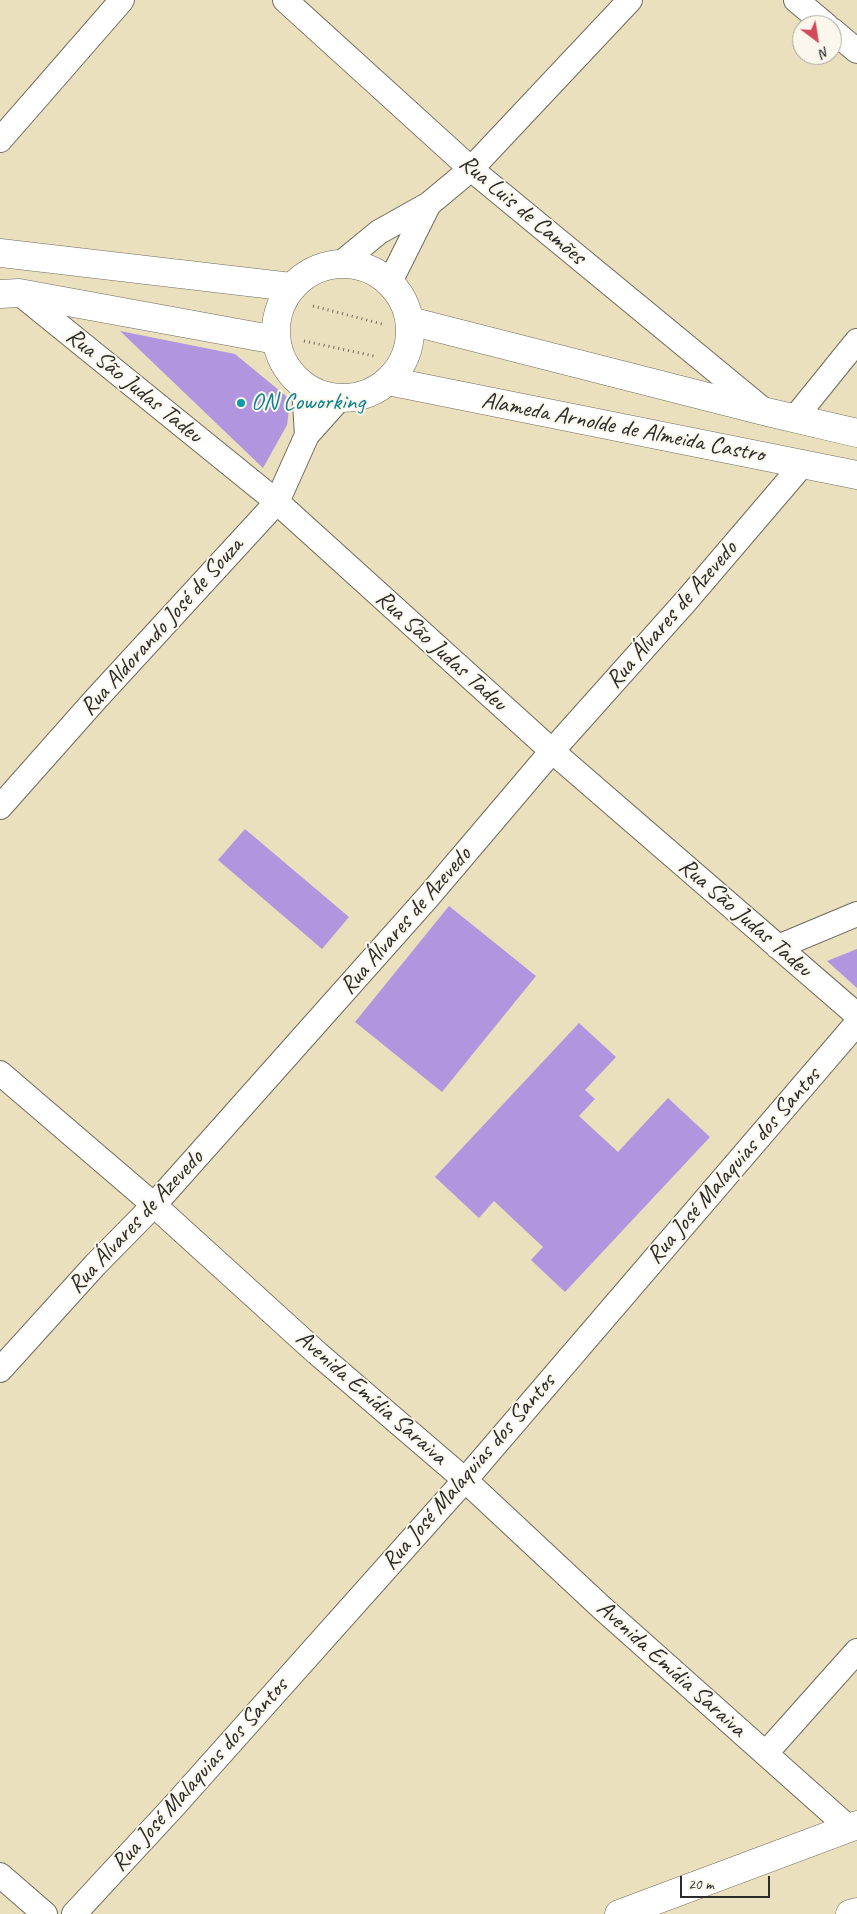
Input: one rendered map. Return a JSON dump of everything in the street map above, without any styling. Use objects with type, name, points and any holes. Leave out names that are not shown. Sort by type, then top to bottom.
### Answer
[{"type":"main road","points":[[0,253],[291,287]]},
{"type":"main road","points":[[351,263],[372,270],[390,282],[404,300],[410,321],[410,343],[402,362],[388,381],[369,393],[347,399],[325,396],[304,387],[288,371],[277,351],[274,328],[279,306],[291,287],[308,272],[329,264],[351,263]]},
{"type":"main road","points":[[10,294],[276,340]]},
{"type":"main road","name":"Alameda Arnolde de Almeida Castro","points":[[410,321],[794,419],[857,433]]},
{"type":"main road","name":"Alameda Arnolde de Almeida Castro","points":[[388,381],[857,475]]},
{"type":"main road","points":[[619,1914],[853,1826]]},
{"type":"main road","points":[[850,1914],[857,1912]]},
{"type":"street","points":[[0,140],[122,0]]},
{"type":"street","name":"Rua Luis de Camões","points":[[285,0],[471,169],[767,412]]},
{"type":"street","points":[[340,264],[379,232],[429,204],[471,169],[630,0]]},
{"type":"street","points":[[796,0],[814,15]]},
{"type":"street","points":[[842,38],[857,51]]},
{"type":"street","points":[[390,282],[429,204]]},
{"type":"street","name":"Rua São Judas Tadeu","points":[[10,294],[277,502],[552,751],[857,1015]]},
{"type":"street","points":[[794,419],[857,341]]},
{"type":"street","name":"Rua Aldorando José de Souza","points":[[304,387],[307,435]]},
{"type":"street","name":"Rua Aldorando José de Souza","points":[[0,807],[94,700],[277,502],[307,435],[340,398]]},
{"type":"street","name":"Rua Álvares de Azevedo","points":[[0,1370],[95,1265],[154,1205],[428,897],[552,751],[686,601],[803,464]]},
{"type":"street","points":[[778,947],[857,914]]},
{"type":"street","name":"Rua José Malaquias dos Santos","points":[[74,1914],[174,1806],[465,1480],[857,1023]]},
{"type":"street","name":"Avenida Emídia Saraiva","points":[[0,1073],[154,1205],[317,1353],[465,1480],[601,1607],[766,1753],[853,1826]]},
{"type":"street","points":[[766,1753],[857,1651]]},
{"type":"street","points":[[0,1875],[45,1914]]},
{"type":"building","name":"ON Coworking","points":[[120,331],[235,354],[286,396],[289,410],[287,425],[263,468]]},
{"type":"building","points":[[245,829],[349,917],[322,949],[218,860]]},
{"type":"building","points":[[449,906],[536,976],[442,1092],[355,1022]]},
{"type":"building","points":[[857,949],[857,988],[827,961]]},
{"type":"building","points":[[579,1023],[616,1057],[585,1090],[595,1099],[579,1116],[618,1152],[668,1098],[710,1137],[565,1292],[531,1260],[543,1247],[494,1201],[479,1218],[435,1177]]},
{"type":"place","name":"ON Coworking","points":[[241,403]]}]
